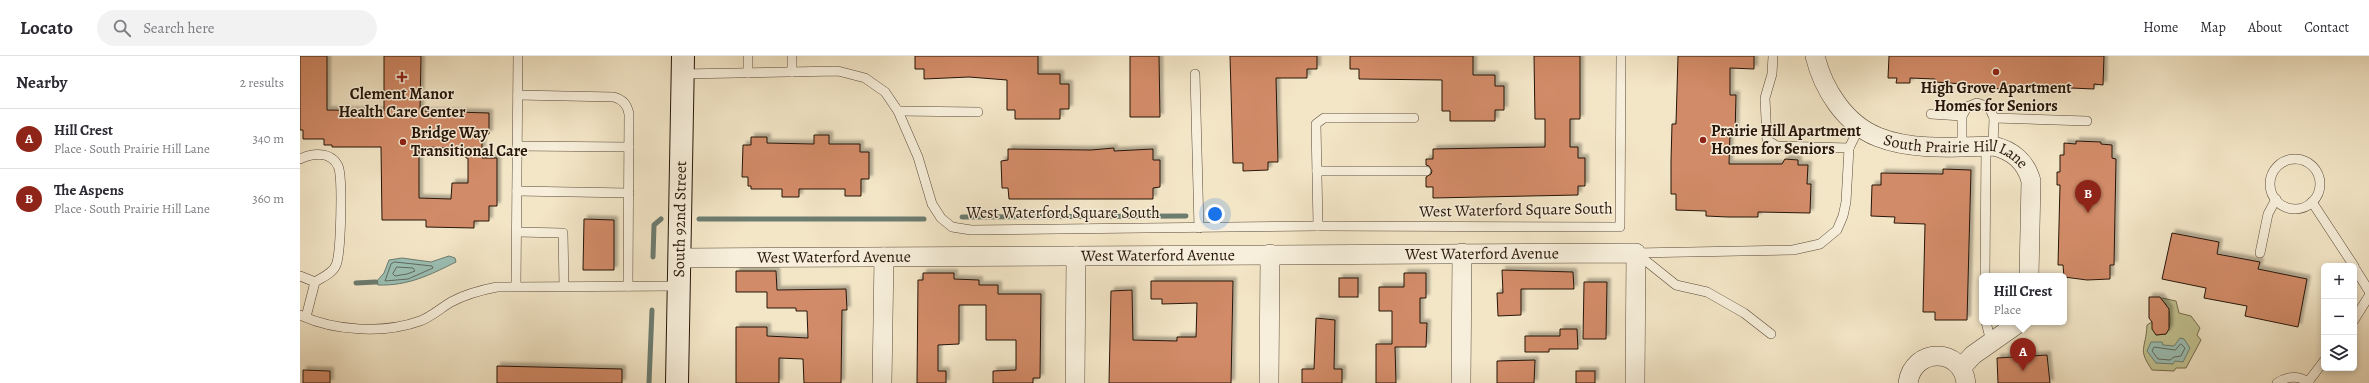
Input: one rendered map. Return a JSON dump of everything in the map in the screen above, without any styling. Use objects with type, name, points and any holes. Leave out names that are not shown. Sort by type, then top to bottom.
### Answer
[{"type":"main road","name":"South 92nd Street","points":[[677,383],[683,65]]},
{"type":"street","name":"South Prairie Hill Lane","points":[[1816,56],[1822,78],[1831,95],[1842,110],[1860,126],[1878,137],[1900,142],[1962,147],[1990,146],[2005,148],[2028,169],[2031,181],[2030,273]]},
{"type":"street","points":[[1461,383],[1462,253]]},
{"type":"street","name":"West Waterford Avenue","points":[[680,258],[1636,253]]},
{"type":"street","points":[[1635,383],[1636,253]]},
{"type":"street","points":[[1269,383],[1270,254]]},
{"type":"street","points":[[1075,383],[1076,256]]},
{"type":"street","points":[[882,383],[884,257]]},
{"type":"street","points":[[1908,383],[1915,366],[1930,356],[1947,357],[1964,375],[1973,355],[2016,325]]},
{"type":"lane","points":[[516,286],[518,56]]},
{"type":"lane","points":[[748,56],[748,73]]},
{"type":"lane","points":[[792,56],[792,72]]},
{"type":"lane","name":"West Waterford Square South","points":[[683,65],[748,73],[852,73],[865,78],[885,92],[898,111],[918,157],[932,204],[940,218],[952,227],[971,230],[1318,226],[1620,227],[1621,56]]},
{"type":"lane","points":[[1773,56],[1772,74],[1765,98],[1767,140],[1777,146],[1849,148]]},
{"type":"lane","points":[[1195,74],[1199,228]]},
{"type":"lane","points":[[518,95],[614,97],[622,100],[628,106],[628,286]]},
{"type":"lane","points":[[1962,147],[1962,116],[1968,107],[1977,104],[1989,108],[1994,118],[1990,146],[1985,273]]},
{"type":"lane","points":[[898,111],[978,112]]},
{"type":"lane","points":[[1931,114],[1962,116]]},
{"type":"lane","points":[[1318,226],[1316,124],[1324,118],[1414,118]]},
{"type":"lane","points":[[1994,118],[2087,121]]},
{"type":"lane","points":[[1636,253],[1793,250],[1820,244],[1837,230],[1843,216],[1846,202],[1849,148],[1860,126]]},
{"type":"lane","points":[[518,146],[629,148]]},
{"type":"lane","points":[[300,159],[310,154],[328,156],[338,166],[340,179],[340,252],[336,265],[329,273],[315,282],[303,316],[330,325],[364,328],[396,327],[421,321],[452,302],[473,292],[497,286],[679,286]]},
{"type":"lane","points":[[2297,159],[2312,165],[2320,180],[2317,196],[2312,202],[2297,209],[2282,205],[2276,199],[2270,184],[2275,169],[2289,160],[2297,159]]},
{"type":"lane","points":[[1317,171],[1426,171]]},
{"type":"lane","points":[[517,191],[629,193]]},
{"type":"lane","points":[[2260,253],[2268,214],[2276,199]]},
{"type":"lane","points":[[2312,202],[2352,263]]},
{"type":"lane","points":[[517,232],[563,233],[564,286]]},
{"type":"lane","points":[[1636,253],[1676,285],[1707,292],[1744,313],[1771,334]]},
{"type":"lane","points":[[2357,271],[2369,291]]},
{"type":"lane","points":[[300,276],[315,282]]},
{"type":"lane","points":[[2357,315],[2369,296]]},
{"type":"lane","points":[[1987,325],[1991,342]]},
{"type":"lane","points":[[2277,383],[2287,378],[2298,377],[2309,382],[2321,365]]},
{"type":"green space","points":[[2162,298],[2176,301],[2179,313],[2191,316],[2200,328],[2197,335],[2201,340],[2186,368],[2176,368],[2174,371],[2152,370],[2147,363],[2144,349],[2147,325],[2152,322],[2156,335],[2166,334],[2169,326],[2169,310],[2165,303],[2160,303],[2159,300]]},
{"type":"water","points":[[449,256],[455,258],[456,262],[418,279],[389,285],[378,285],[376,282],[384,273],[389,260],[402,258],[431,262]]},
{"type":"water","points":[[2180,338],[2184,339],[2190,348],[2183,362],[2175,361],[2173,364],[2156,363],[2147,351],[2151,342],[2162,342],[2163,345],[2174,346]]},
{"type":"building","name":"Bridge Way Transitional Care","points":[[300,56],[327,56],[327,110],[384,111],[384,56],[421,56],[420,111],[489,113],[489,134],[482,134],[482,158],[497,158],[497,206],[489,206],[489,221],[474,221],[474,228],[426,227],[426,220],[382,220],[381,147],[332,147],[332,145],[324,145],[324,139],[303,139],[303,130],[300,130]],"holes":[[[419,147],[466,148],[466,158],[468,158],[468,183],[452,183],[451,199],[419,198]]]},
{"type":"building","points":[[915,56],[1038,56],[1038,74],[1060,74],[1060,84],[1069,84],[1069,109],[1060,109],[1060,119],[1015,119],[1015,110],[1007,110],[1007,80],[969,77],[924,79],[924,69],[915,69]]},
{"type":"building","points":[[1130,56],[1159,56],[1160,117],[1130,117]]},
{"type":"building","points":[[1230,56],[1317,56],[1317,69],[1307,69],[1307,78],[1276,78],[1278,162],[1268,162],[1268,170],[1243,171],[1243,163],[1233,163]]},
{"type":"building","points":[[1350,56],[1473,56],[1473,75],[1495,75],[1495,86],[1504,86],[1504,110],[1495,110],[1495,121],[1450,121],[1450,111],[1442,111],[1442,80],[1359,79],[1359,69],[1350,69]]},
{"type":"building","points":[[1534,56],[1580,56],[1580,119],[1570,119],[1570,147],[1578,147],[1578,158],[1585,158],[1585,186],[1578,186],[1578,195],[1433,198],[1433,187],[1426,187],[1426,177],[1431,174],[1432,171],[1429,166],[1426,165],[1426,159],[1433,159],[1433,149],[1545,147],[1545,119],[1535,119]]},
{"type":"building","name":"Prairie Hill Apartment Homes for Seniors","points":[[1678,56],[1754,56],[1754,69],[1730,68],[1730,95],[1736,95],[1735,135],[1730,135],[1729,164],[1782,164],[1785,159],[1798,160],[1798,165],[1808,165],[1807,184],[1811,184],[1810,213],[1758,212],[1758,217],[1728,217],[1706,216],[1706,211],[1676,210],[1676,194],[1671,194],[1671,161],[1672,124],[1676,124]]},
{"type":"building","name":"High Grove Apartment Homes for Seniors","points":[[1889,56],[2104,56],[2103,85],[2094,84],[2094,89],[2002,85],[2001,89],[1990,88],[1990,91],[1963,87],[1963,84],[1935,82],[1935,79],[1910,78],[1910,83],[1896,83],[1897,78],[1888,78]]},
{"type":"building","points":[[814,135],[829,135],[829,144],[860,144],[860,152],[869,152],[869,179],[861,179],[861,196],[845,196],[845,189],[799,189],[799,197],[782,197],[782,189],[751,189],[751,186],[748,186],[748,177],[742,177],[743,145],[751,145],[751,137],[767,137],[767,143],[814,144]]},
{"type":"building","points":[[2076,141],[2101,142],[2101,144],[2112,145],[2112,158],[2116,159],[2114,265],[2110,265],[2110,279],[2087,280],[2067,277],[2067,273],[2064,273],[2063,265],[2058,265],[2060,185],[2057,185],[2057,172],[2060,172],[2060,155],[2064,155],[2064,143],[2076,144]]},
{"type":"building","points":[[1114,148],[1114,151],[1153,149],[1153,160],[1160,160],[1160,187],[1153,188],[1153,199],[1009,199],[1008,188],[1002,188],[1001,161],[1008,160],[1008,149],[1091,150]]},
{"type":"building","points":[[1943,169],[1971,170],[1967,320],[1935,320],[1935,312],[1923,312],[1925,224],[1894,223],[1895,217],[1871,216],[1872,185],[1881,185],[1881,173],[1943,174]]},
{"type":"building","points":[[584,219],[614,220],[614,270],[583,270]]},
{"type":"building","points":[[2172,233],[2219,242],[2217,254],[2260,262],[2258,269],[2307,279],[2298,327],[2245,316],[2247,306],[2204,298],[2206,288],[2162,279]]},
{"type":"building","points":[[1502,270],[1573,272],[1574,289],[1521,289],[1521,315],[1498,316],[1497,293],[1503,293]]},
{"type":"building","points":[[736,271],[776,271],[777,290],[846,289],[847,310],[842,310],[841,383],[804,383],[803,359],[779,358],[779,383],[736,383],[736,327],[767,327],[767,336],[808,338],[807,311],[796,311],[796,308],[767,308],[767,292],[736,292]]},
{"type":"building","points":[[923,273],[954,273],[954,279],[979,280],[979,285],[998,285],[998,294],[1041,294],[1040,378],[1033,378],[1033,383],[993,383],[993,371],[1016,370],[1016,340],[986,340],[986,305],[959,305],[959,344],[938,345],[938,371],[946,371],[946,383],[917,383],[918,280],[923,280]]},
{"type":"building","points":[[1404,273],[1426,273],[1426,298],[1420,298],[1420,323],[1427,323],[1426,347],[1395,347],[1396,383],[1376,383],[1376,344],[1392,344],[1392,311],[1379,311],[1379,287],[1404,287]]},
{"type":"building","points":[[1339,278],[1358,278],[1358,297],[1339,297]]},
{"type":"building","points":[[1151,281],[1233,281],[1231,383],[1109,383],[1111,291],[1132,290],[1133,340],[1177,341],[1177,337],[1196,337],[1197,303],[1162,304],[1162,299],[1151,299]]},
{"type":"building","points":[[1584,282],[1607,282],[1606,339],[1583,339]]},
{"type":"building","points":[[2149,297],[2160,297],[2169,309],[2169,329],[2166,334],[2156,335],[2152,329],[2152,322],[2149,318]]},
{"type":"building","points":[[1316,318],[1335,320],[1334,369],[1342,369],[1342,383],[1302,383],[1302,369],[1314,369]]},
{"type":"building","points":[[1560,329],[1577,329],[1578,349],[1549,349],[1549,352],[1525,352],[1525,336],[1560,336]]},
{"type":"building","points":[[2047,355],[2050,383],[1998,383],[1997,358]]},
{"type":"building","points":[[1535,360],[1534,383],[1497,383],[1497,361]]},
{"type":"building","points":[[497,366],[622,369],[622,383],[497,383]]},
{"type":"building","points":[[303,370],[330,371],[330,383],[303,383]]},
{"type":"building","points":[[1576,371],[1595,371],[1595,383],[1576,383]]},
{"type":"waterway","points":[[962,217],[1186,216]]},
{"type":"waterway","points":[[653,257],[654,225],[661,219]]},
{"type":"waterway","points":[[699,219],[924,219]]},
{"type":"waterway","points":[[356,283],[376,282]]},
{"type":"waterway","points":[[649,383],[652,310]]},
{"type":"place","name":"High Grove Apartment Homes for Seniors","points":[[1996,72]]},
{"type":"place","name":"Clement Manor Health Care Center","points":[[402,77]]},
{"type":"place","name":"Prairie Hill Apartment Homes for Seniors","points":[[1703,140]]},
{"type":"place","name":"Bridge Way Transitional Care","points":[[403,142]]},
{"type":"place","name":"The Aspens","points":[[2088,213]]},
{"type":"place","name":"Hill Crest","points":[[2023,371]]}]
